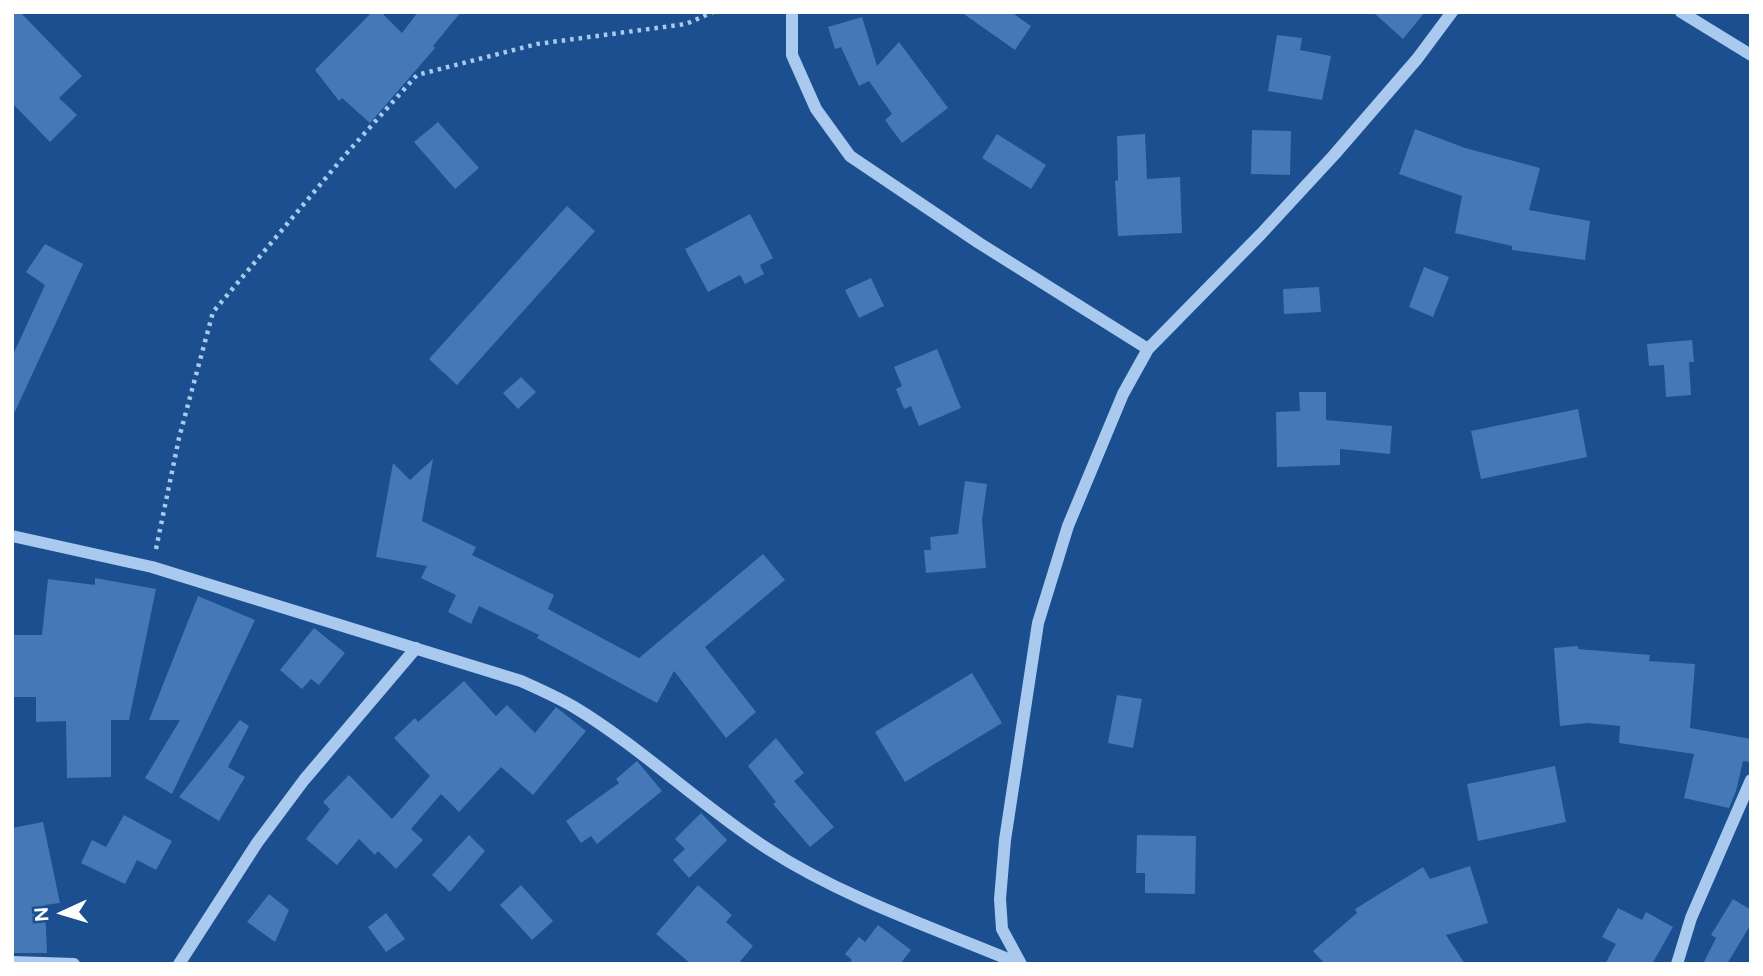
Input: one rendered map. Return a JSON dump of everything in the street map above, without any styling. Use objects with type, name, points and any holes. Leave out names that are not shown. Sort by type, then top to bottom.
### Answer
[{"type":"street","points":[[792,12],[792,55],[816,109],[850,156],[979,243],[1148,349]]},
{"type":"street","points":[[1020,964],[1002,929],[1000,899],[1005,840],[1038,623],[1068,526],[1124,394],[1148,349],[1334,155],[1417,60],[1452,12]]},
{"type":"street","points":[[1681,12],[1751,55]]},
{"type":"street","points":[[12,537],[152,567],[521,681],[573,706],[778,855],[834,886],[897,915],[1020,964]]},
{"type":"street","points":[[179,964],[257,843],[303,780],[416,648]]},
{"type":"street","points":[[1677,964],[1691,918],[1751,780]]},
{"type":"street","points":[[12,962],[74,964]]},
{"type":"path","points":[[152,567],[179,438],[213,312],[346,154],[417,75],[537,44],[686,24],[713,12]]},
{"type":"building","points":[[12,12],[20,12],[82,76],[59,98],[77,115],[50,142],[12,103]]},
{"type":"building","points":[[372,12],[381,12],[402,33],[418,12],[461,12],[433,46],[435,48],[370,123],[342,98],[339,101],[315,70]]},
{"type":"building","points":[[961,12],[1011,12],[1031,26],[1015,50]]},
{"type":"building","points":[[1373,12],[1425,12],[1403,39]]},
{"type":"building","points":[[862,17],[877,66],[899,42],[948,108],[902,143],[885,120],[892,114],[869,81],[859,86],[841,47],[835,49],[828,27]]},
{"type":"building","points":[[1277,35],[1302,38],[1300,50],[1331,56],[1322,100],[1268,91]]},
{"type":"building","points":[[438,122],[479,168],[455,189],[414,142]]},
{"type":"building","points":[[1415,129],[1465,148],[1540,168],[1529,210],[1590,221],[1585,260],[1512,250],[1512,246],[1455,233],[1462,196],[1399,174]]},
{"type":"building","points":[[1252,130],[1291,131],[1290,175],[1251,174]]},
{"type":"building","points":[[997,134],[1046,165],[1031,189],[982,158]]},
{"type":"building","points":[[1145,134],[1147,179],[1180,177],[1182,233],[1118,236],[1115,181],[1118,180],[1117,136]]},
{"type":"building","points":[[567,206],[595,231],[457,385],[429,359]]},
{"type":"building","points":[[750,214],[773,258],[760,265],[764,274],[745,284],[740,275],[708,292],[685,249]]},
{"type":"building","points":[[45,244],[83,264],[12,418],[12,357],[45,285],[26,272]]},
{"type":"building","points":[[1424,267],[1449,277],[1433,317],[1409,307]]},
{"type":"building","points":[[871,278],[884,306],[859,318],[845,290]]},
{"type":"building","points":[[1319,287],[1321,312],[1284,314],[1283,289]]},
{"type":"building","points":[[1692,340],[1694,362],[1689,362],[1691,395],[1666,397],[1664,365],[1649,366],[1647,344]]},
{"type":"building","points":[[937,349],[961,408],[919,426],[911,406],[904,409],[896,389],[902,386],[894,367]]},
{"type":"building","points":[[521,377],[536,392],[518,409],[503,393]]},
{"type":"building","points":[[1299,392],[1326,392],[1326,420],[1392,426],[1390,454],[1340,449],[1340,465],[1277,467],[1276,412],[1300,411]]},
{"type":"building","points":[[1578,409],[1587,457],[1481,479],[1471,431]]},
{"type":"building","points":[[433,459],[422,521],[476,547],[472,555],[554,595],[548,609],[639,658],[763,554],[785,580],[705,647],[756,712],[726,738],[674,671],[657,703],[537,638],[539,635],[479,606],[471,624],[448,612],[456,595],[421,578],[427,566],[376,557],[393,463],[410,480]]},
{"type":"building","points":[[965,481],[987,484],[982,520],[986,568],[926,573],[924,550],[931,550],[930,537],[958,534]]},
{"type":"building","points":[[95,578],[156,589],[129,720],[111,720],[111,777],[67,778],[66,721],[36,722],[36,697],[12,697],[12,635],[42,635],[48,579],[95,585]]},
{"type":"building","points":[[198,596],[255,620],[172,794],[145,778],[180,720],[149,720]]},
{"type":"building","points":[[314,628],[345,653],[319,685],[311,679],[302,689],[280,670]]},
{"type":"building","points":[[1578,646],[1578,649],[1650,655],[1649,661],[1695,664],[1690,728],[1751,739],[1751,762],[1743,761],[1729,808],[1684,798],[1694,754],[1619,743],[1620,726],[1588,723],[1560,726],[1554,648]]},
{"type":"building","points":[[972,673],[1002,723],[905,782],[875,732]]},
{"type":"building","points":[[464,681],[496,716],[507,705],[535,733],[556,707],[586,731],[533,795],[501,767],[459,812],[441,794],[411,829],[423,840],[396,869],[378,851],[375,855],[359,839],[337,865],[306,839],[330,809],[323,802],[349,775],[392,819],[430,776],[394,738],[415,718],[418,722]]},
{"type":"building","points":[[1117,695],[1142,699],[1133,748],[1108,743]]},
{"type":"building","points":[[240,720],[249,726],[228,767],[245,777],[219,821],[179,797]]},
{"type":"building","points":[[776,738],[804,773],[794,781],[834,827],[810,847],[773,804],[776,802],[748,766]]},
{"type":"building","points":[[637,761],[662,791],[597,844],[591,836],[581,843],[566,821],[619,783],[616,779]]},
{"type":"building","points":[[1555,766],[1566,822],[1478,841],[1467,784]]},
{"type":"building","points":[[701,813],[727,840],[689,878],[673,860],[685,849],[675,839]]},
{"type":"building","points":[[124,815],[172,841],[156,870],[137,860],[125,884],[81,863],[92,840],[106,847]]},
{"type":"building","points":[[43,822],[60,903],[45,905],[47,953],[12,953],[12,828]]},
{"type":"building","points":[[469,835],[485,851],[450,892],[432,875]]},
{"type":"building","points":[[1137,835],[1196,836],[1195,894],[1145,893],[1145,873],[1136,873]]},
{"type":"building","points":[[1470,866],[1488,923],[1446,935],[1465,964],[1325,964],[1313,951],[1357,913],[1355,909],[1423,867],[1430,879]]},
{"type":"building","points":[[521,885],[553,921],[532,940],[500,905]]},
{"type":"building","points":[[698,885],[732,915],[726,922],[753,946],[738,964],[691,964],[656,934]]},
{"type":"building","points":[[269,894],[289,910],[275,942],[247,922]]},
{"type":"building","points":[[1733,899],[1751,910],[1751,924],[1727,964],[1703,964],[1716,938],[1711,935]]},
{"type":"building","points":[[1618,908],[1642,920],[1646,912],[1673,927],[1652,964],[1605,964],[1616,944],[1602,937]]},
{"type":"building","points":[[386,913],[405,939],[386,952],[368,927]]},
{"type":"building","points":[[878,925],[911,950],[900,964],[849,964],[852,960],[845,954],[859,937],[865,942]]}]
